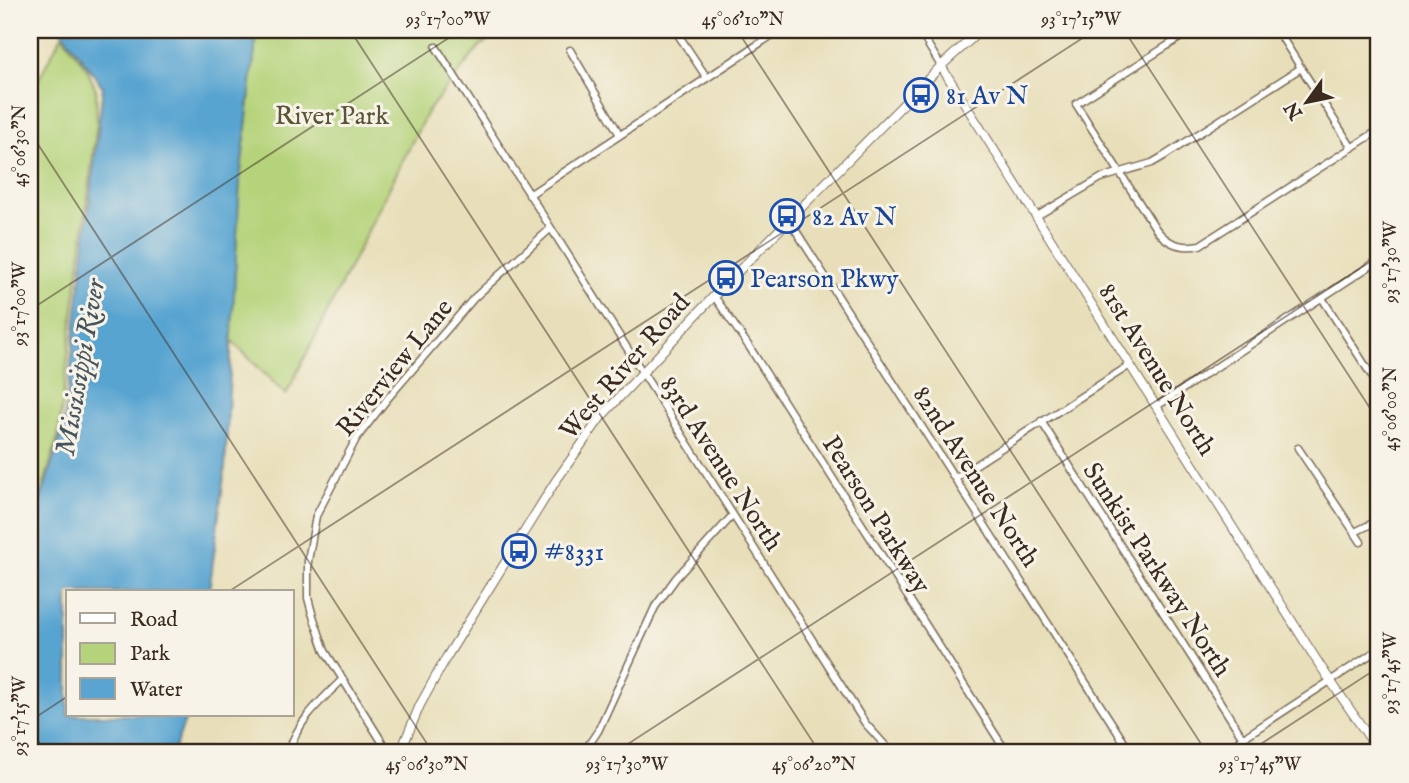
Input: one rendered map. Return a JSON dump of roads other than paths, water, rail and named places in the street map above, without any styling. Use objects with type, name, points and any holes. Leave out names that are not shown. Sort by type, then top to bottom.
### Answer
[{"type":"street","points":[[675,30],[706,78]]},
{"type":"street","points":[[529,195],[780,30]]},
{"type":"street","name":"81st Avenue North","points":[[919,30],[1378,753]]},
{"type":"street","name":"West River Road","points":[[400,753],[420,705],[440,668],[555,482],[601,417],[714,296],[941,66],[981,30]]},
{"type":"street","points":[[1192,30],[1076,104],[1162,237],[1180,246],[1190,247],[1209,240],[1379,130]]},
{"type":"street","points":[[1277,30],[1352,148]]},
{"type":"street","name":"83rd Avenue North","points":[[436,47],[865,723],[892,753]]},
{"type":"street","points":[[570,50],[621,135]]},
{"type":"street","points":[[1037,216],[1096,181],[1152,163],[1301,68]]},
{"type":"street","name":"82nd Avenue North","points":[[789,220],[1131,753]]},
{"type":"street","name":"Riverview Lane","points":[[389,753],[325,650],[308,598],[308,561],[316,516],[356,439],[388,398],[474,299],[550,229]]},
{"type":"street","points":[[1157,406],[1379,260]]},
{"type":"street","name":"Pearson Parkway","points":[[714,296],[750,348],[1007,753]]},
{"type":"street","points":[[1322,298],[1379,387]]},
{"type":"street","points":[[954,478],[1130,365]]},
{"type":"street","name":"Sunkist Parkway North","points":[[1041,421],[1243,738]]},
{"type":"street","points":[[1298,448],[1361,542]]},
{"type":"street","points":[[583,753],[598,731],[645,627],[665,592],[732,516]]},
{"type":"street","points":[[1355,532],[1379,520]]},
{"type":"street","points":[[1220,753],[1379,649]]},
{"type":"street","points":[[288,753],[301,723],[312,708],[342,680]]},
{"type":"street","points":[[875,753],[886,746]]},
{"type":"water","name":"Mississippi River","points":[[61,30],[257,30],[240,180],[225,468],[209,590],[66,590],[66,716],[187,716],[173,753],[30,753],[30,535],[64,425],[103,87]]},
{"type":"place","name":"81 Av N","points":[[921,95]]},
{"type":"place","name":"82 Av N","points":[[787,216]]},
{"type":"place","name":"Pearson Pkwy","points":[[726,278]]},
{"type":"place","name":"#8331","points":[[519,551]]},
{"type":"park label","name":"River Park","points":[[332,115]]}]
